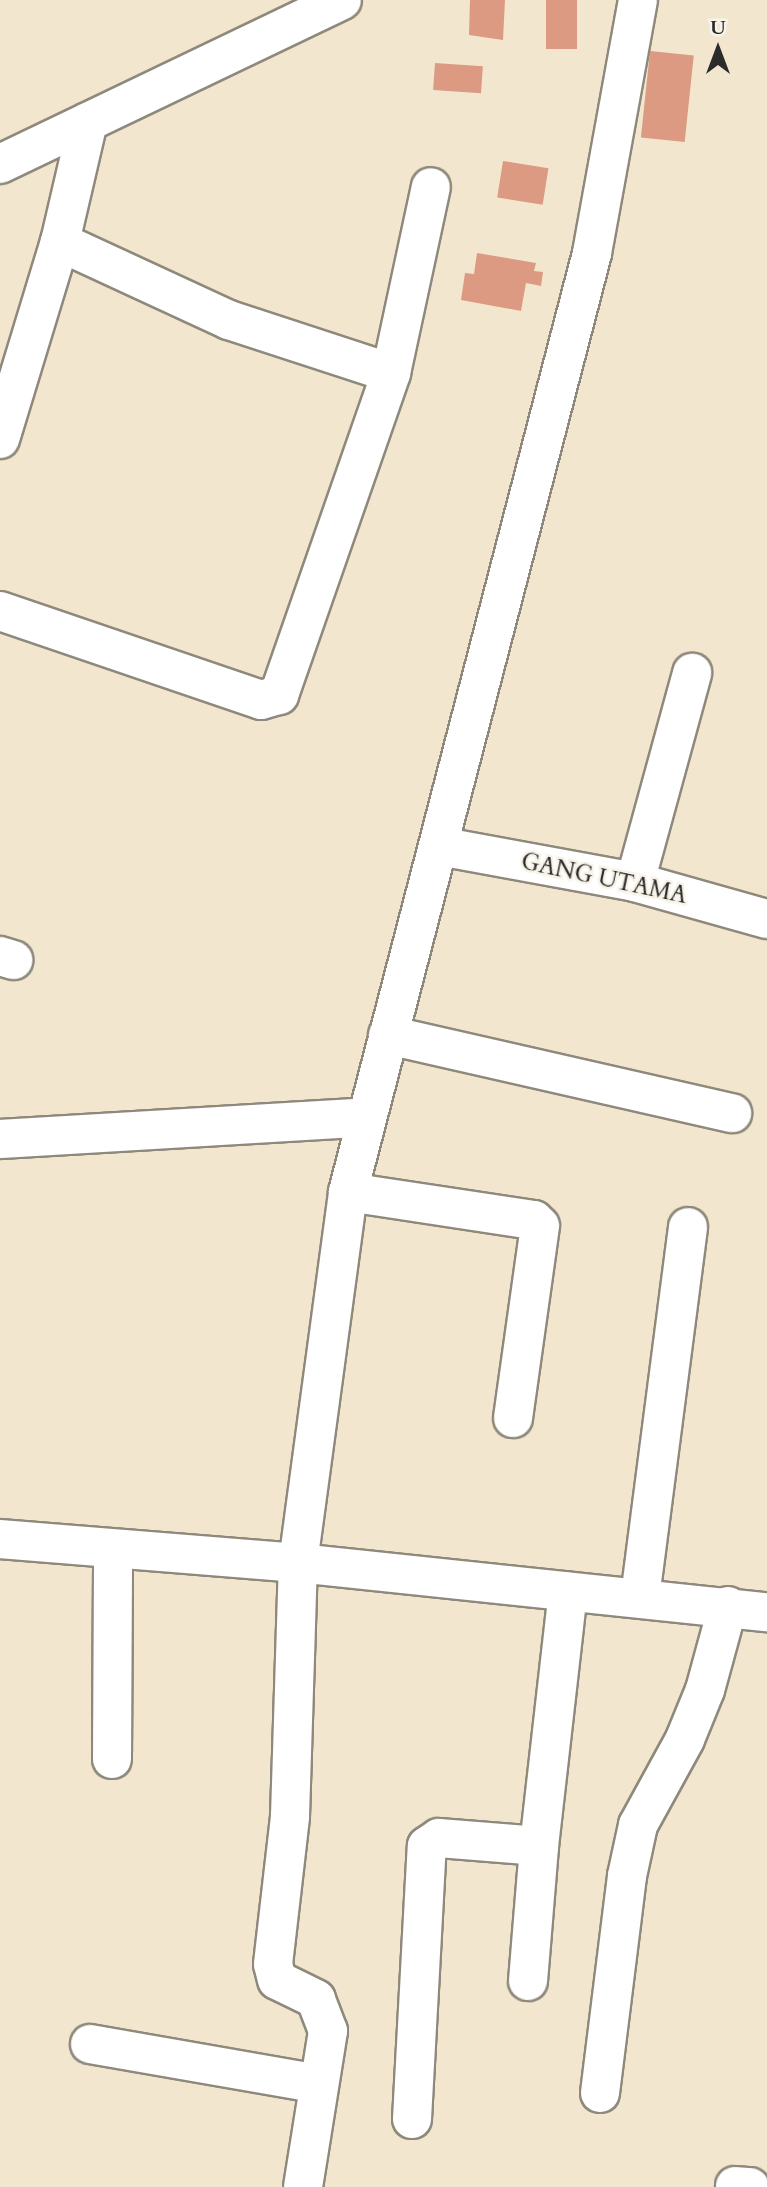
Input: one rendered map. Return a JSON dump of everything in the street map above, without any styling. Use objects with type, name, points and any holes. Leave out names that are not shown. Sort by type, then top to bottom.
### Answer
[{"type":"street","points":[[0,164],[342,0]]},
{"type":"street","points":[[303,2187],[328,2031],[316,1999],[278,1980],[273,1971],[290,1816],[298,1563],[348,1192],[365,1117],[439,846],[592,253],[638,0]]},
{"type":"street","points":[[0,439],[60,242],[88,122]]},
{"type":"street","points":[[0,611],[261,700],[279,695],[391,373],[430,187]]},
{"type":"street","points":[[60,242],[229,320],[391,373]]},
{"type":"street","points":[[635,882],[692,673]]},
{"type":"street","name":"GANG UTAMA","points":[[439,846],[635,882],[767,919]]},
{"type":"street","points":[[388,1035],[732,1112]]},
{"type":"street","points":[[0,1139],[365,1117]]},
{"type":"street","points":[[348,1192],[534,1220],[540,1226],[513,1419]]},
{"type":"street","points":[[640,1597],[688,1227]]},
{"type":"street","points":[[0,1539],[113,1551],[298,1563],[767,1612]]},
{"type":"street","points":[[112,1759],[113,1551]]},
{"type":"street","points":[[528,1981],[539,1846],[568,1592]]},
{"type":"street","points":[[600,2093],[627,1875],[638,1825],[685,1739],[705,1690],[728,1606]]},
{"type":"street","points":[[412,2119],[427,1846],[439,1838],[539,1846]]},
{"type":"street","points":[[90,2044],[319,2084]]},
{"type":"street","points":[[735,2186],[750,2187]]},
{"type":"building","points":[[470,0],[505,0],[503,40],[469,35]]},
{"type":"building","points":[[546,0],[577,0],[577,49],[546,49]]},
{"type":"building","points":[[650,51],[694,56],[685,142],[641,138]]},
{"type":"building","points":[[435,63],[483,66],[481,93],[433,90]]},
{"type":"building","points":[[503,161],[548,168],[543,205],[497,198]]},
{"type":"building","points":[[477,253],[536,263],[534,271],[543,272],[541,286],[526,283],[521,311],[461,300],[465,273],[474,274]]}]
